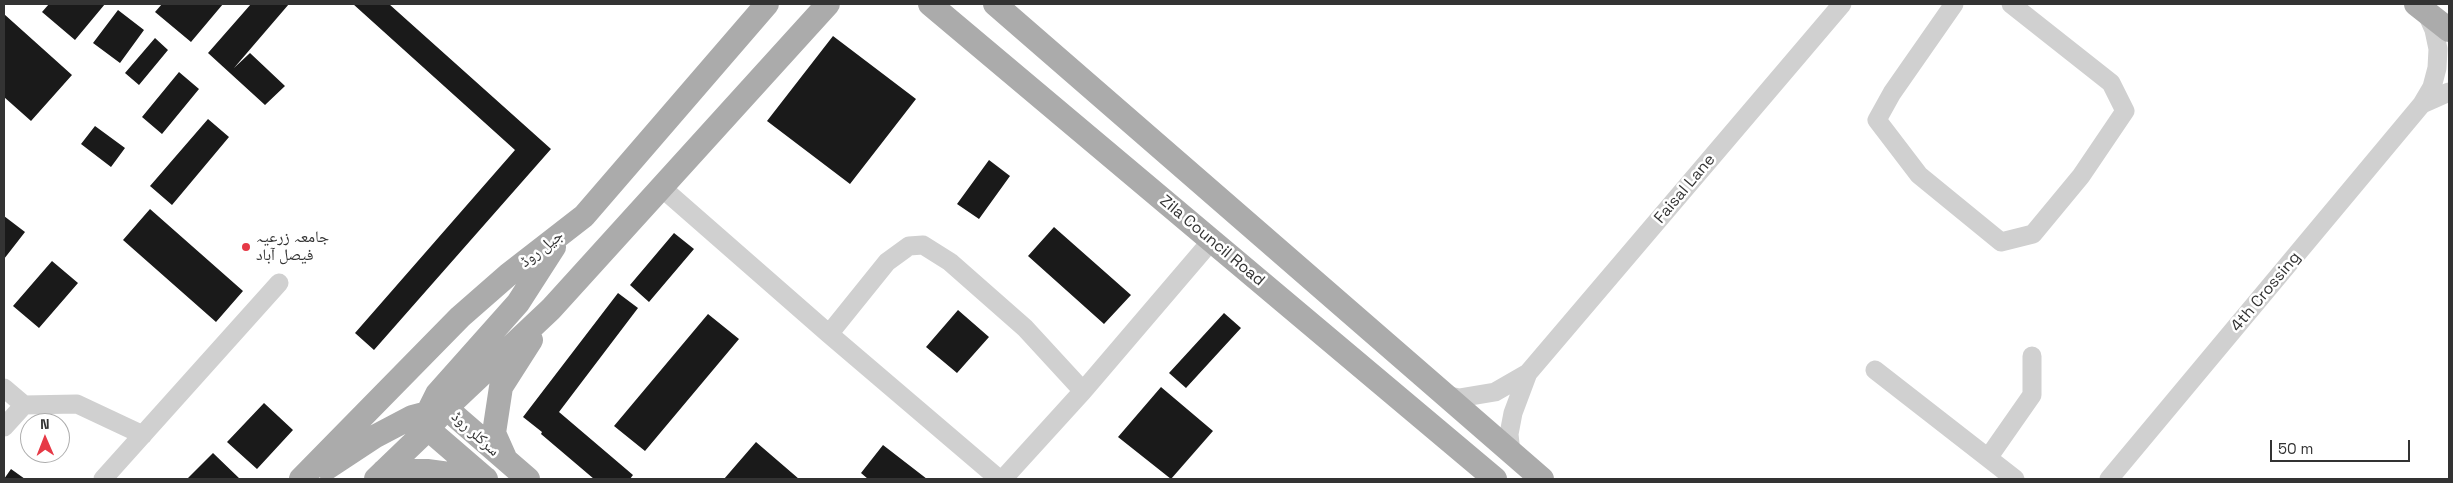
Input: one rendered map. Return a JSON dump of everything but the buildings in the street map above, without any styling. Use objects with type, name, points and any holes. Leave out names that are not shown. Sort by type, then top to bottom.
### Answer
[{"type":"main road","name":"جیل روڈ","points":[[301,479],[460,317],[584,216],[767,4]]},
{"type":"main road","points":[[380,475],[434,416],[551,309],[828,4]]},
{"type":"main road","name":"Zila Council Road","points":[[930,4],[1495,479]]},
{"type":"main road","points":[[995,4],[1542,479]]},
{"type":"main road","points":[[2421,8],[2449,30]]},
{"type":"main road","points":[[434,416],[437,394],[518,303],[563,232]]},
{"type":"main road","points":[[507,462],[494,433],[501,387],[551,309]]},
{"type":"main road","points":[[308,479],[374,437],[412,417],[434,416]]},
{"type":"main road","name":"سرکلر روڈ","points":[[434,416],[507,462],[528,479]]},
{"type":"main road","name":"سرکلر روڈ","points":[[434,416],[486,479]]},
{"type":"main road","points":[[380,475],[440,475],[486,479]]},
{"type":"street","name":"Faisal Lane","points":[[1445,395],[1458,398],[1495,392],[1528,373],[1842,4]]},
{"type":"street","points":[[1954,4],[1892,93],[1877,120],[1920,175],[2000,242],[2033,234],[2081,176],[2125,112],[2111,82],[2012,4]]},
{"type":"street","points":[[2421,8],[2434,30],[2438,49],[2437,68],[2432,87],[2422,104]]},
{"type":"street","points":[[2422,104],[2449,92]]},
{"type":"street","name":"4th Crossing","points":[[2109,479],[2422,104]]},
{"type":"street","points":[[662,187],[829,334],[999,479]]},
{"type":"street","points":[[1003,479],[1083,391],[1212,240]]},
{"type":"street","points":[[829,334],[887,262],[909,246],[923,245],[950,262],[1025,328],[1083,391]]},
{"type":"street","points":[[103,479],[279,283]]},
{"type":"street","points":[[1988,458],[2032,395],[2032,356]]},
{"type":"street","points":[[1876,370],[2015,479]]},
{"type":"street","name":"Faisal Lane","points":[[1511,453],[1510,434],[1513,413],[1528,373]]},
{"type":"street","points":[[4,388],[24,405],[77,404],[143,434]]},
{"type":"street","points":[[4,428],[24,405]]},
{"type":"place","name":"جامعہ زرعیہ فیصل آباد","points":[[246,247]]}]
